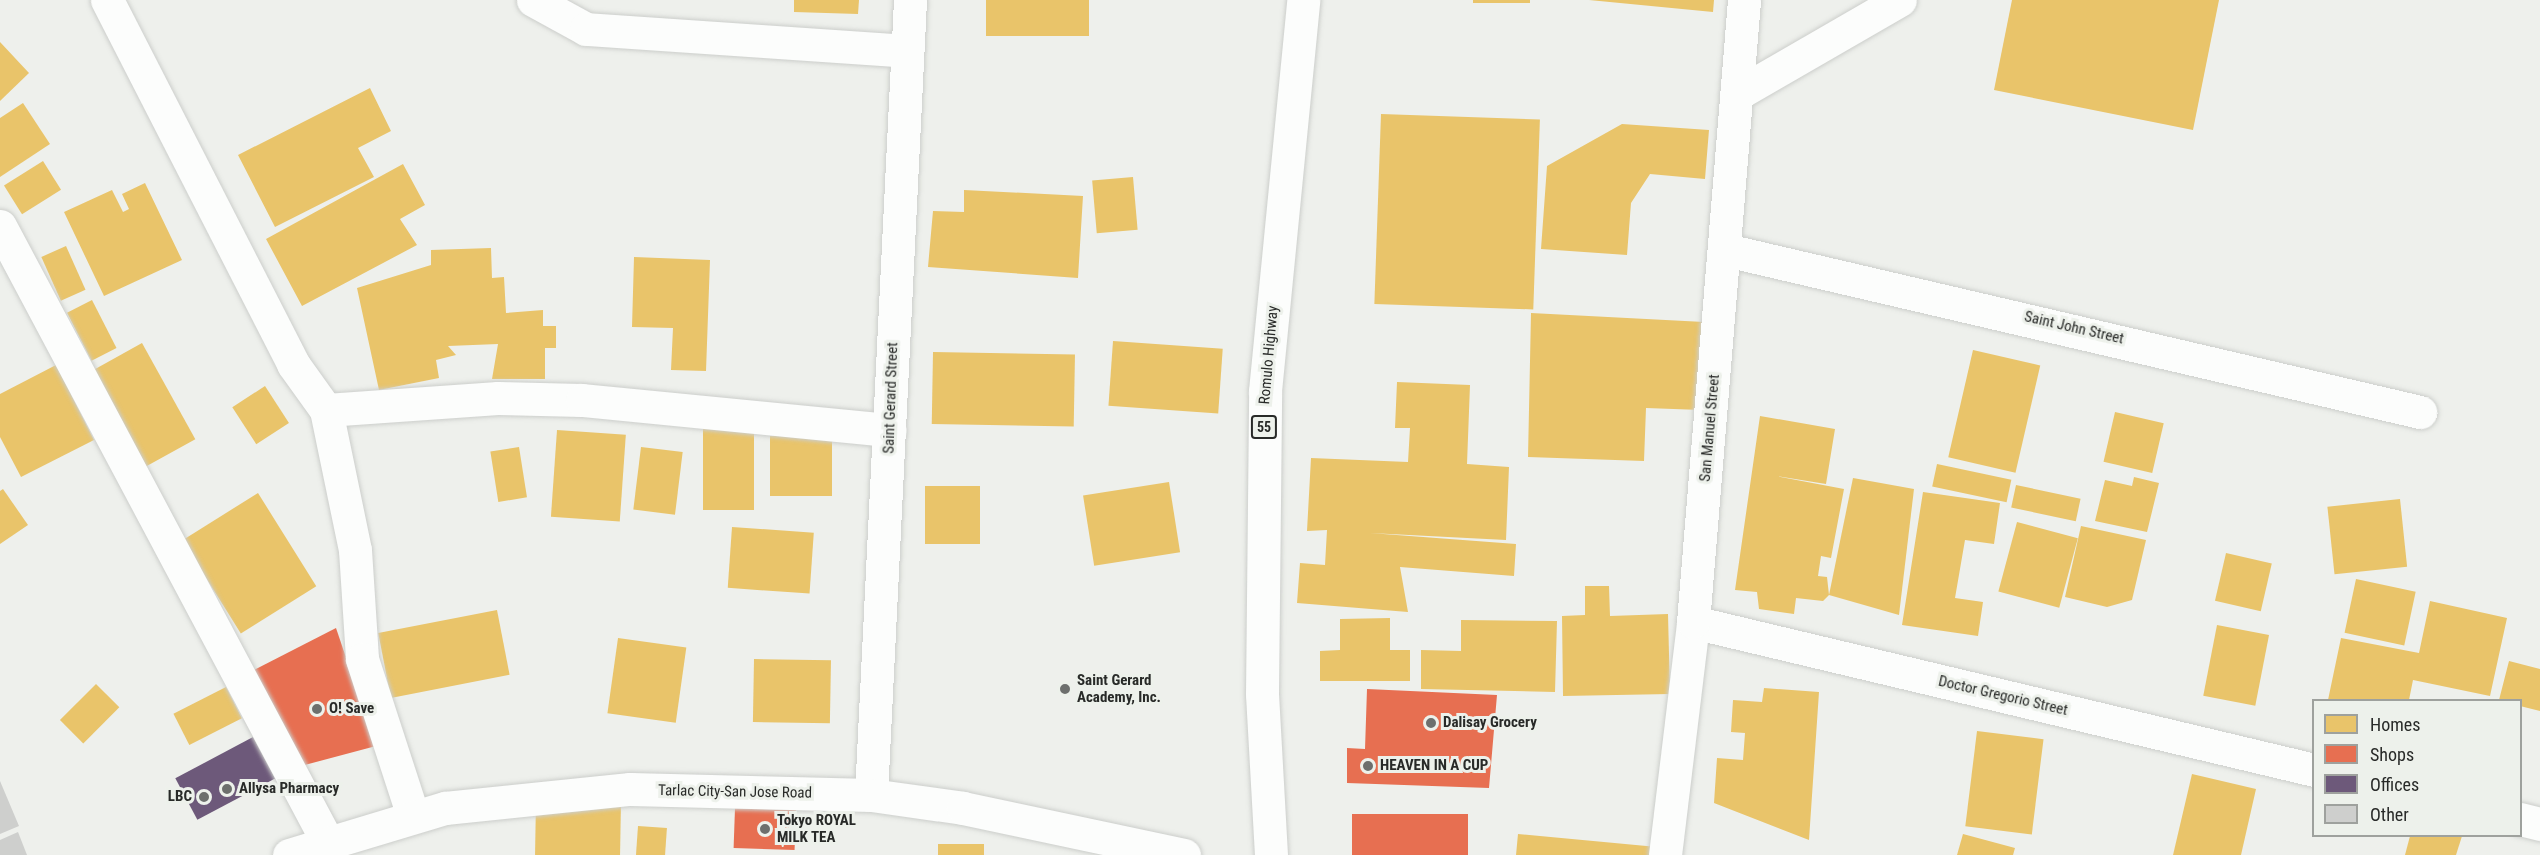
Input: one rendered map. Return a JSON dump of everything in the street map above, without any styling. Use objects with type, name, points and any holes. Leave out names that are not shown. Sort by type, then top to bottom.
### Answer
[{"type":"main road","points":[[107,0],[293,364],[326,410],[355,550],[362,659],[413,816]]},
{"type":"main road","points":[[533,0],[586,29],[905,51]]},
{"type":"main road","name":"Saint Gerard Street","points":[[871,795],[890,430],[905,51],[910,0]]},
{"type":"main road","name":"Romulo Highway","points":[[1271,855],[1262,683],[1265,391],[1303,0]]},
{"type":"main road","name":"San Manuel Street","points":[[1665,855],[1693,622],[1726,250],[1744,0]]},
{"type":"main road","points":[[1737,94],[1900,0]]},
{"type":"main road","points":[[0,225],[327,841]]},
{"type":"main road","name":"Saint John Street","points":[[1726,250],[2420,412]]},
{"type":"main road","points":[[326,410],[498,398],[582,400],[890,430]]},
{"type":"main road","name":"Doctor Gregorio Street","points":[[1693,622],[2312,770]]},
{"type":"main road","name":"Tarlac City-San Jose Road","points":[[289,855],[327,841],[413,816],[582,790],[871,795],[963,808],[1184,855]]},
{"type":"main road","points":[[2522,820],[2540,824]]},
{"type":"building: Homes","points":[[794,0],[859,0],[858,14],[794,12]]},
{"type":"building: Homes","points":[[986,0],[1089,0],[1089,36],[986,36]]},
{"type":"building: Homes","points":[[1473,0],[1530,0],[1530,3],[1473,3]]},
{"type":"building: Homes","points":[[1589,0],[1714,0],[1713,12]]},
{"type":"building: Homes","points":[[2012,0],[2219,0],[2193,130],[1994,90]]},
{"type":"building: Homes","points":[[0,42],[29,73],[0,101]]},
{"type":"building: Homes","points":[[370,88],[391,131],[358,148],[374,177],[275,227],[238,155]]},
{"type":"building: Homes","points":[[23,103],[50,144],[0,177],[0,118]]},
{"type":"building: Homes","points":[[1381,114],[1540,120],[1533,309],[1374,304]]},
{"type":"building: Homes","points":[[1622,124],[1709,130],[1705,179],[1650,174],[1631,203],[1627,255],[1541,249],[1547,166]]},
{"type":"building: Homes","points":[[43,161],[61,190],[22,214],[4,185]]},
{"type":"building: Homes","points":[[403,164],[425,205],[400,219],[417,245],[302,306],[266,239]]},
{"type":"building: Homes","points":[[1133,177],[1138,230],[1097,233],[1092,181]]},
{"type":"building: Homes","points":[[145,183],[182,260],[104,296],[64,212],[112,190],[123,212],[129,209],[122,194]]},
{"type":"building: Homes","points":[[964,190],[1083,196],[1078,278],[928,267],[933,211],[964,212]]},
{"type":"building: Homes","points":[[66,246],[86,290],[61,301],[41,257]]},
{"type":"building: Homes","points":[[491,248],[492,278],[504,277],[506,313],[543,310],[543,326],[556,326],[556,348],[545,348],[545,379],[492,379],[498,344],[448,346],[456,355],[436,360],[439,378],[379,390],[357,288],[431,265],[431,250]]},
{"type":"building: Homes","points":[[634,257],[710,260],[706,371],[671,370],[673,328],[632,327]]},
{"type":"building: Homes","points":[[92,300],[117,348],[92,361],[67,313]]},
{"type":"building: Homes","points":[[1531,313],[1704,322],[1701,410],[1646,408],[1644,461],[1528,457]]},
{"type":"building: Homes","points":[[1113,341],[1223,349],[1218,414],[1108,406]]},
{"type":"building: Homes","points":[[142,343],[195,439],[146,466],[93,370]]},
{"type":"building: Homes","points":[[1973,350],[2040,366],[2015,473],[1948,457]]},
{"type":"building: Homes","points":[[933,352],[1075,354],[1074,426],[932,424]]},
{"type":"building: Homes","points":[[56,365],[94,440],[21,477],[0,437],[0,394]]},
{"type":"building: Homes","points":[[1397,382],[1470,385],[1467,464],[1509,467],[1506,540],[1370,533],[1516,544],[1514,576],[1400,567],[1408,612],[1297,603],[1300,563],[1325,565],[1327,530],[1307,531],[1311,458],[1408,462],[1410,428],[1395,428]]},
{"type":"building: Homes","points":[[265,386],[289,423],[256,444],[232,407]]},
{"type":"building: Homes","points":[[2115,412],[2164,423],[2152,473],[2104,462]]},
{"type":"building: Homes","points":[[1760,416],[1835,429],[1826,484],[1776,476],[1844,489],[1831,558],[1821,556],[1818,576],[1827,577],[1829,595],[1823,601],[1796,598],[1794,614],[1759,609],[1757,592],[1735,590]]},
{"type":"building: Homes","points":[[703,423],[754,423],[754,510],[703,510]]},
{"type":"building: Homes","points":[[557,430],[626,435],[620,522],[551,517]]},
{"type":"building: Homes","points":[[770,436],[832,436],[832,496],[770,496]]},
{"type":"building: Homes","points":[[519,447],[527,497],[498,502],[490,452]]},
{"type":"building: Homes","points":[[641,447],[683,452],[675,515],[633,510]]},
{"type":"building: Homes","points":[[1937,464],[2011,480],[2007,502],[1932,486]]},
{"type":"building: Homes","points":[[2134,477],[2159,483],[2147,532],[2095,521],[2105,480],[2132,486]]},
{"type":"building: Homes","points":[[1853,478],[1914,489],[1899,615],[1829,595]]},
{"type":"building: Homes","points":[[1169,482],[1180,552],[1094,566],[1083,496]]},
{"type":"building: Homes","points":[[2016,485],[2081,499],[2076,521],[2011,507]]},
{"type":"building: Homes","points":[[925,486],[980,486],[980,544],[925,544]]},
{"type":"building: Homes","points":[[3,489],[28,525],[0,544],[0,491]]},
{"type":"building: Homes","points":[[1923,492],[2000,503],[1994,544],[1965,540],[1955,598],[1983,602],[1978,636],[1902,625]]},
{"type":"building: Homes","points":[[258,493],[316,586],[241,633],[183,540]]},
{"type":"building: Homes","points":[[2400,499],[2407,567],[2335,574],[2327,507]]},
{"type":"building: Homes","points":[[2017,522],[2078,538],[2059,608],[1998,592]]},
{"type":"building: Homes","points":[[2081,526],[2146,540],[2132,600],[2107,607],[2065,597]]},
{"type":"building: Homes","points":[[732,527],[814,533],[810,594],[728,588]]},
{"type":"building: Homes","points":[[2226,553],[2272,564],[2261,611],[2215,601]]},
{"type":"building: Homes","points":[[2356,579],[2416,592],[2404,645],[2345,633]]},
{"type":"building: Homes","points":[[1585,586],[1609,586],[1610,616],[1668,614],[1670,694],[1563,696],[1562,616],[1585,615]]},
{"type":"building: Homes","points":[[2430,601],[2507,618],[2490,696],[2413,680],[2409,699],[2328,699],[2341,638],[2419,653]]},
{"type":"building: Homes","points":[[497,610],[510,675],[391,698],[378,633]]},
{"type":"building: Homes","points":[[1390,618],[1390,650],[1410,650],[1410,681],[1320,681],[1320,651],[1340,650],[1340,619]]},
{"type":"building: Homes","points":[[1461,620],[1557,621],[1555,692],[1421,689],[1421,650],[1461,651]]},
{"type":"building: Homes","points":[[2217,625],[2269,635],[2255,706],[2203,696]]},
{"type":"building: Homes","points":[[618,638],[686,648],[676,723],[607,713]]},
{"type":"building: Homes","points":[[754,659],[831,660],[830,723],[753,722]]},
{"type":"building: Homes","points":[[2509,661],[2540,669],[2540,711],[2522,706],[2522,699],[2499,699]]},
{"type":"building: Homes","points":[[96,684],[119,707],[83,743],[60,720]]},
{"type":"building: Homes","points":[[226,687],[242,718],[189,745],[173,714]]},
{"type":"building: Homes","points":[[1764,688],[1819,692],[1809,840],[1714,803],[1717,758],[1743,760],[1745,733],[1731,732],[1733,700],[1762,702]]},
{"type":"building: Homes","points":[[1977,731],[2044,739],[2032,834],[1965,826]]},
{"type":"building: Homes","points":[[2192,774],[2256,789],[2241,855],[2173,855]]},
{"type":"building: Homes","points":[[536,800],[621,801],[620,855],[535,855]]},
{"type":"building: Homes","points":[[638,826],[667,828],[665,855],[636,855]]},
{"type":"building: Homes","points":[[1518,834],[1657,847],[1656,855],[1516,855]]},
{"type":"building: Homes","points":[[1963,834],[2015,848],[2013,855],[1957,855]]},
{"type":"building: Homes","points":[[2410,837],[2462,837],[2456,855],[2405,855]]},
{"type":"building: Homes","points":[[938,844],[984,844],[984,855],[938,855]]},
{"type":"building: Shops","name":"O! Save","points":[[336,628],[376,746],[301,766],[250,672]]},
{"type":"building: Shops","name":"Dalisay Grocery","points":[[1367,689],[1497,695],[1489,788],[1347,783],[1347,748],[1365,749]]},
{"type":"building: Shops","name":"Tokyo ROYAL MILK TEA","points":[[735,808],[796,810],[795,850],[734,848]]},
{"type":"building: Shops","points":[[1352,814],[1468,814],[1468,855],[1352,855]]},
{"type":"building: Offices","points":[[253,737],[275,778],[197,820],[175,778]]},
{"type":"building: Other","points":[[0,781],[19,826],[0,834]]},
{"type":"building: Other","points":[[18,832],[27,855],[0,855],[0,840]]},
{"type":"place","name":"Saint Gerard Academy, Inc.","points":[[1065,689]]},
{"type":"place","name":"O! Save","points":[[317,709]]},
{"type":"place","name":"Dalisay Grocery","points":[[1431,723]]},
{"type":"place","name":"HEAVEN IN A CUP","points":[[1368,766]]},
{"type":"place","name":"Allysa Pharmacy","points":[[227,789]]},
{"type":"place","name":"LBC","points":[[204,797]]},
{"type":"place","name":"Tokyo ROYAL MILK TEA","points":[[765,829]]}]
